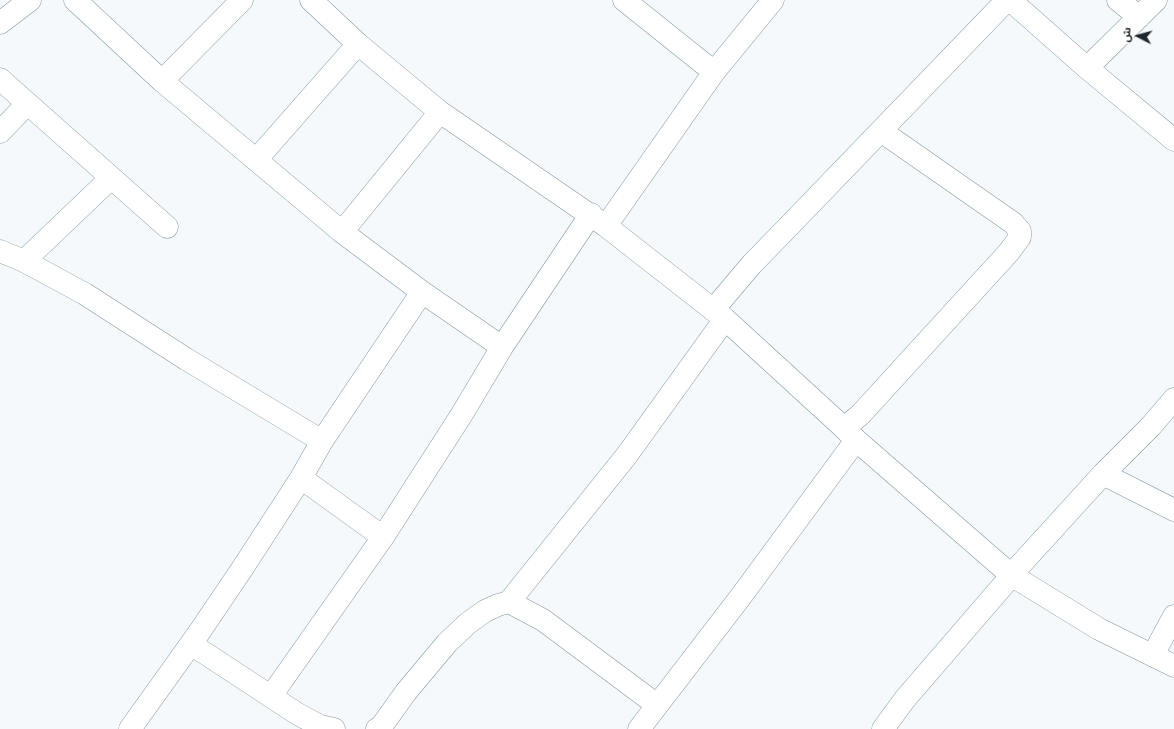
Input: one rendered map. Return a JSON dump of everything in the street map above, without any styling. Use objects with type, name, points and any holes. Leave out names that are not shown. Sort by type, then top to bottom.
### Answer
[{"type":"street","points":[[0,23],[30,0]]},
{"type":"street","points":[[75,0],[162,81],[342,232],[422,292],[502,347]]},
{"type":"street","points":[[162,81],[242,0]]},
{"type":"street","points":[[311,0],[358,44],[440,112],[598,220],[719,315],[850,434],[1011,575],[1099,629],[1174,666]]},
{"type":"street","points":[[624,0],[714,72]]},
{"type":"street","points":[[271,696],[383,537],[462,414],[502,347],[598,220],[714,72],[773,0]]},
{"type":"street","points":[[377,729],[381,727],[411,685],[447,643],[467,624],[485,611],[509,602],[626,455],[752,264],[1008,0],[1174,140]]},
{"type":"street","points":[[1118,0],[1139,17]]},
{"type":"street","points":[[1087,68],[1156,0]]},
{"type":"street","points":[[1168,0],[1174,3]]},
{"type":"street","points":[[256,160],[358,44]]},
{"type":"street","points":[[0,79],[167,227]]},
{"type":"street","points":[[0,132],[27,104]]},
{"type":"street","points":[[342,232],[440,112]]},
{"type":"street","points":[[639,729],[742,595],[850,434],[860,415],[1009,252],[1020,237],[1020,231],[1012,223],[881,131]]},
{"type":"street","points":[[24,262],[111,178]]},
{"type":"street","points":[[0,251],[85,294],[186,359],[322,442]]},
{"type":"street","points":[[130,729],[191,644],[242,569],[301,478],[322,442],[422,292]]},
{"type":"street","points":[[883,729],[905,699],[1011,575],[1103,474],[1151,426],[1174,399]]},
{"type":"street","points":[[1103,474],[1174,510]]},
{"type":"street","points":[[301,478],[383,537]]},
{"type":"street","points":[[509,602],[543,620],[657,705]]},
{"type":"street","points":[[1152,655],[1174,616]]},
{"type":"street","points":[[191,644],[204,654],[296,713],[320,726],[334,729]]}]
